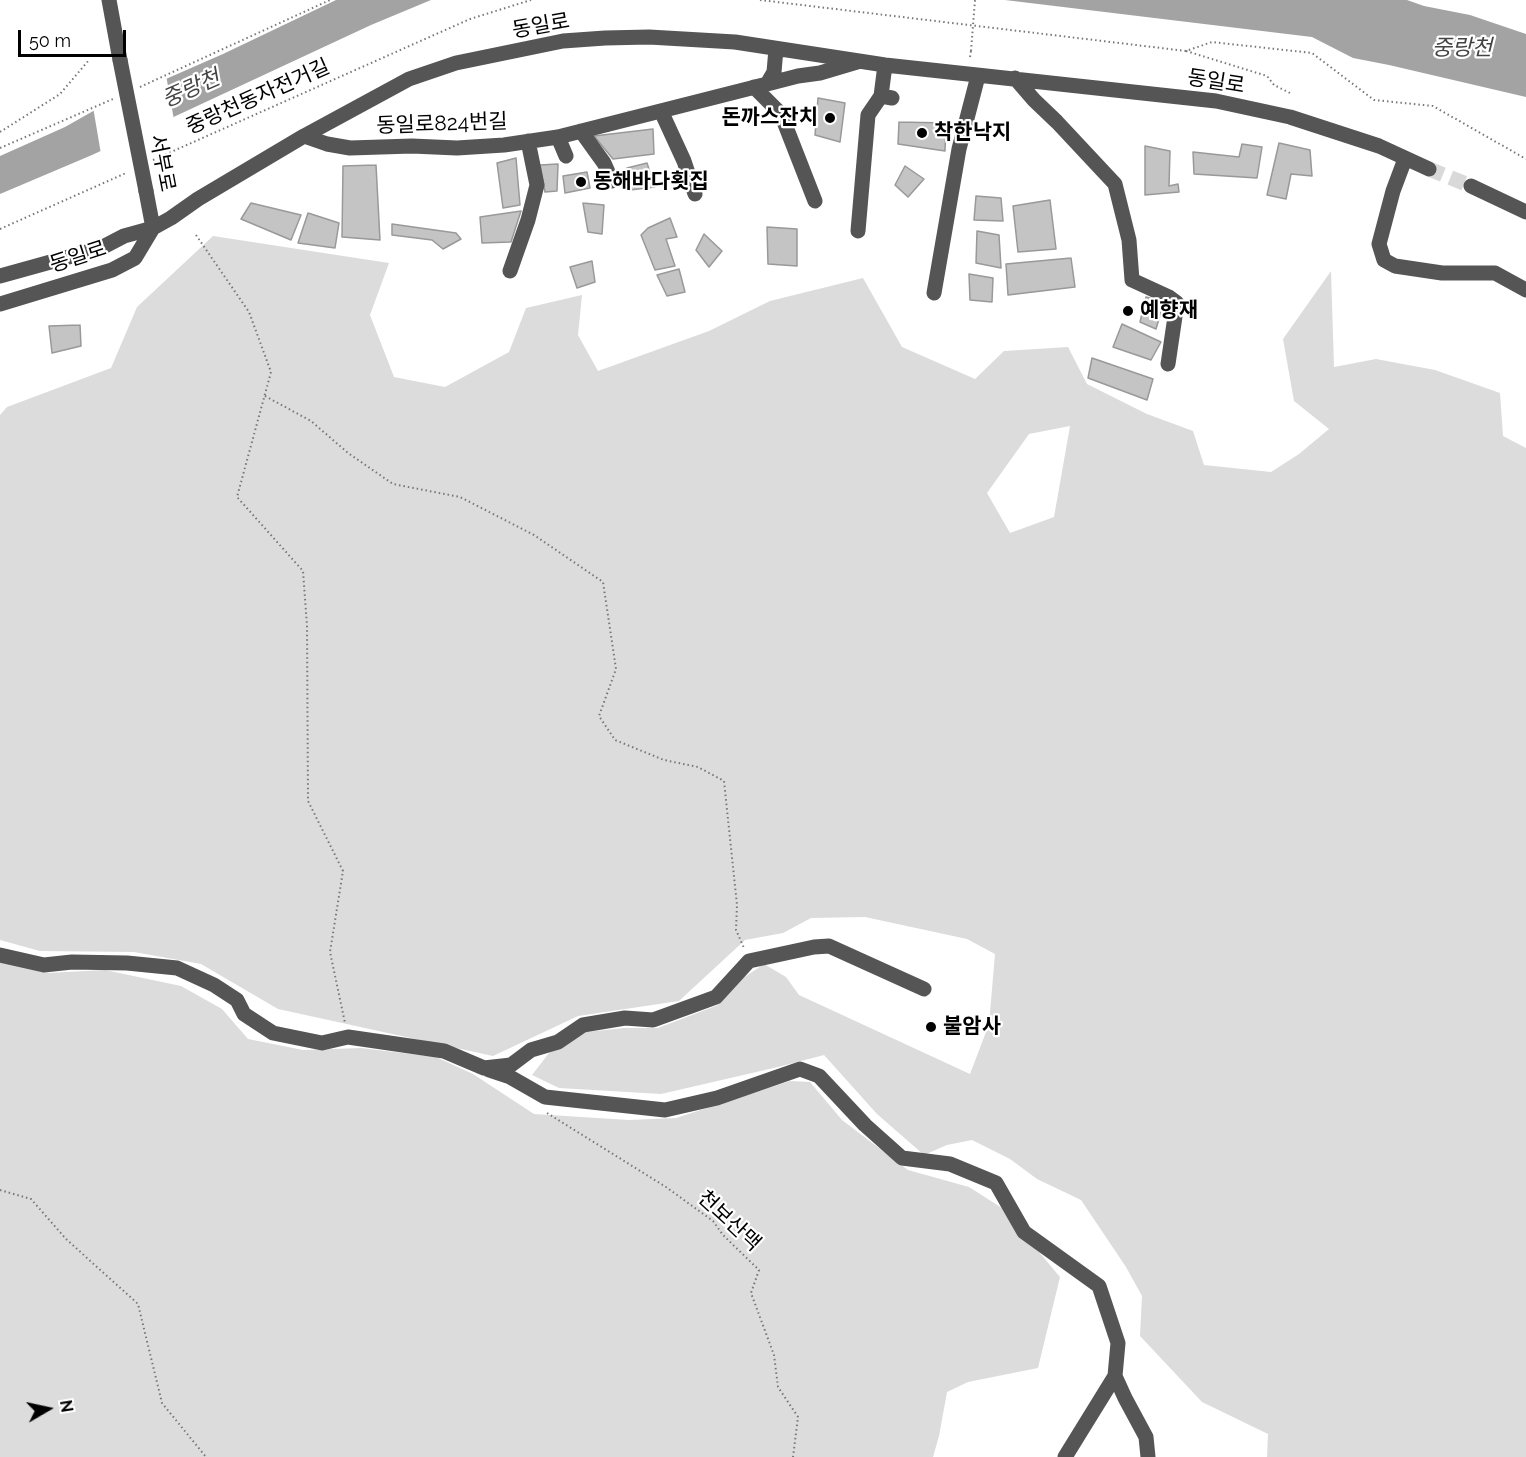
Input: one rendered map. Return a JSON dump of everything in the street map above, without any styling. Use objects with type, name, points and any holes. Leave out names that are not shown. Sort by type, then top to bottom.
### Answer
[{"type":"street","name":"서부로","points":[[109,0],[153,228]]},
{"type":"street","name":"동일로","points":[[0,276],[101,248],[124,236],[153,228],[304,136],[409,79],[456,63],[563,41],[649,38],[735,42],[978,76],[1216,101],[1290,117],[1379,146],[1429,169]]},
{"type":"street","points":[[776,49],[774,72],[761,86],[781,114],[815,201]]},
{"type":"street","name":"동일로824번길","points":[[304,136],[327,144],[350,148],[412,146],[457,148],[558,137],[861,61]]},
{"type":"street","points":[[858,231],[868,115],[886,97],[885,64]]},
{"type":"street","points":[[934,293],[959,149],[978,76]]},
{"type":"street","points":[[1014,78],[1115,184],[1129,240],[1132,280],[1177,303],[1168,364]]},
{"type":"street","points":[[661,111],[684,161],[695,194]]},
{"type":"street","points":[[581,131],[604,163],[612,181]]},
{"type":"street","points":[[558,137],[566,156]]},
{"type":"street","points":[[510,271],[528,220],[537,185],[528,141]]},
{"type":"street","points":[[1405,159],[1393,191],[1379,244],[1384,260],[1395,266],[1442,273],[1494,273],[1526,290]]},
{"type":"street","points":[[1470,186],[1526,212]]},
{"type":"street","name":"동일로","points":[[0,304],[112,270],[135,258],[153,228]]},
{"type":"street","points":[[484,1068],[511,1065],[531,1050],[558,1042],[583,1025],[625,1018],[653,1020],[716,997],[749,961],[814,947],[829,946],[924,989]]},
{"type":"street","points":[[0,954],[44,965],[105,962],[177,968],[214,985],[237,1000],[244,1014],[273,1033],[322,1042],[348,1037],[444,1051],[510,1077],[546,1097],[665,1110],[717,1098],[800,1069],[819,1076],[865,1125],[902,1158],[950,1164],[996,1183],[1024,1232],[1099,1286],[1118,1343],[1115,1377],[1065,1457]]},
{"type":"street","points":[[1115,1377],[1146,1437],[1148,1457]]},
{"type":"path","points":[[136,89],[330,0]]},
{"type":"path","name":"중랑천동자전거길","points":[[153,160],[470,19],[531,0]]},
{"type":"path","points":[[760,0],[1186,51],[1267,76],[1274,85],[1290,93]]},
{"type":"path","points":[[970,57],[975,0]]},
{"type":"path","points":[[1186,51],[1212,42],[1312,53],[1374,100],[1433,106],[1526,159]]},
{"type":"path","points":[[0,132],[60,94],[89,60]]},
{"type":"path","points":[[0,148],[114,99]]},
{"type":"path","points":[[0,229],[131,170]]},
{"type":"path","points":[[196,235],[249,312],[271,372],[237,497],[303,571],[307,626],[308,801],[343,871],[330,952],[348,1037]]},
{"type":"path","points":[[265,396],[310,421],[348,453],[393,484],[460,497],[534,535],[603,582],[616,669],[599,716],[615,740],[664,760],[698,767],[724,781],[737,905],[736,930],[749,961]]},
{"type":"path","name":"천보산맥","points":[[541,1109],[666,1187],[713,1221],[723,1235],[759,1270],[751,1293],[774,1355],[778,1387],[798,1417],[793,1457]]},
{"type":"path","points":[[0,1190],[31,1198],[66,1239],[138,1304],[162,1403],[206,1457]]},
{"type":"shaded area","points":[[213,236],[389,263],[370,315],[394,377],[445,387],[509,352],[526,308],[582,295],[578,335],[598,371],[709,331],[770,301],[863,278],[902,347],[975,379],[1004,351],[1068,347],[1087,384],[1147,414],[1193,431],[1204,465],[1271,472],[1299,454],[1329,429],[1294,401],[1283,339],[1331,271],[1334,367],[1376,359],[1435,370],[1500,393],[1503,436],[1526,448],[1526,1457],[1267,1457],[1268,1434],[1202,1402],[1140,1336],[1142,1296],[1126,1267],[1081,1200],[1037,1179],[1010,1159],[972,1140],[947,1145],[924,1155],[877,1114],[824,1055],[661,1094],[559,1088],[532,1075],[549,1053],[586,1032],[624,1028],[658,1028],[718,1005],[743,978],[764,964],[786,977],[799,995],[970,1074],[989,1024],[995,954],[967,939],[865,917],[811,918],[783,933],[745,940],[679,1001],[578,1016],[493,1056],[278,1009],[201,964],[134,952],[40,951],[0,940],[0,415],[7,407],[111,368],[137,307]],"holes":[[[1070,426],[1054,517],[1010,533],[987,493],[1029,434]]]},
{"type":"shaded area","points":[[0,961],[47,973],[105,970],[181,986],[222,1009],[248,1039],[303,1050],[361,1048],[436,1057],[473,1074],[534,1114],[629,1120],[676,1118],[790,1081],[810,1082],[842,1120],[908,1170],[969,1187],[1002,1208],[1060,1277],[1038,1368],[968,1382],[947,1392],[933,1457],[0,1457]]},
{"type":"water","name":"중랑천","points":[[336,0],[431,0],[371,25],[92,155],[0,194],[0,156]]},
{"type":"water","name":"중랑천","points":[[1005,0],[1407,0],[1424,6],[1470,15],[1526,34],[1526,97],[1353,58],[1312,37]]},
{"type":"pier","points":[[166,75],[174,120],[101,154],[93,107]]},
{"type":"building","points":[[818,98],[845,103],[840,142],[815,135]]},
{"type":"building","name":"착한낙지","points":[[899,122],[946,123],[945,151],[898,144]]},
{"type":"building","points":[[653,129],[654,154],[613,159],[594,136]]},
{"type":"building","points":[[1279,143],[1310,150],[1312,176],[1291,174],[1286,199],[1267,195]]},
{"type":"building","points":[[1242,144],[1262,147],[1257,178],[1194,174],[1193,152],[1239,157]]},
{"type":"building","points":[[1145,146],[1170,151],[1169,186],[1178,184],[1179,192],[1145,195]]},
{"type":"building","points":[[516,158],[520,205],[503,208],[497,163]]},
{"type":"building","points":[[647,163],[655,187],[630,190],[627,168]]},
{"type":"building","points":[[558,164],[557,191],[545,192],[540,165]]},
{"type":"building","points":[[376,165],[380,240],[342,237],[343,166]]},
{"type":"building","points":[[905,166],[924,179],[908,197],[895,185]]},
{"type":"building","points":[[587,172],[590,188],[565,193],[563,176]]},
{"type":"building","points":[[976,196],[1001,198],[1003,221],[974,220]]},
{"type":"building","points":[[1050,200],[1056,249],[1018,252],[1013,206]]},
{"type":"building","points":[[251,203],[301,215],[291,240],[241,219]]},
{"type":"building","points":[[583,203],[604,205],[602,234],[588,232]]},
{"type":"building","points":[[521,211],[511,242],[482,243],[480,217]]},
{"type":"building","points":[[308,213],[339,223],[335,248],[298,243]]},
{"type":"building","points":[[670,218],[677,237],[666,239],[675,266],[655,270],[641,235],[648,228]]},
{"type":"building","points":[[392,224],[456,233],[461,239],[443,249],[432,240],[392,235]]},
{"type":"building","points":[[767,227],[797,229],[797,266],[768,264]]},
{"type":"building","points":[[977,231],[999,235],[1001,268],[976,263]]},
{"type":"building","points":[[704,234],[722,251],[709,267],[696,250]]},
{"type":"building","points":[[1071,258],[1075,287],[1008,295],[1006,264]]},
{"type":"building","points":[[592,261],[595,282],[577,288],[570,267]]},
{"type":"building","points":[[679,269],[685,292],[667,296],[657,275]]},
{"type":"building","points":[[969,274],[993,278],[992,302],[970,300]]},
{"type":"building","points":[[1146,297],[1164,302],[1156,329],[1140,322]]},
{"type":"building","points":[[1122,324],[1161,342],[1151,360],[1113,347]]},
{"type":"building","points":[[80,325],[81,346],[52,353],[49,326]]},
{"type":"building","points":[[1092,358],[1153,379],[1147,400],[1088,378]]},
{"type":"tunnel","points":[[1429,169],[1471,186]]},
{"type":"place","name":"돈까스잔치","points":[[830,118]]},
{"type":"place","name":"착한낙지","points":[[922,133]]},
{"type":"place","name":"동해바다횟집","points":[[581,182]]},
{"type":"place","name":"예향재","points":[[1128,311]]},
{"type":"place","name":"불암사","points":[[931,1027]]}]
